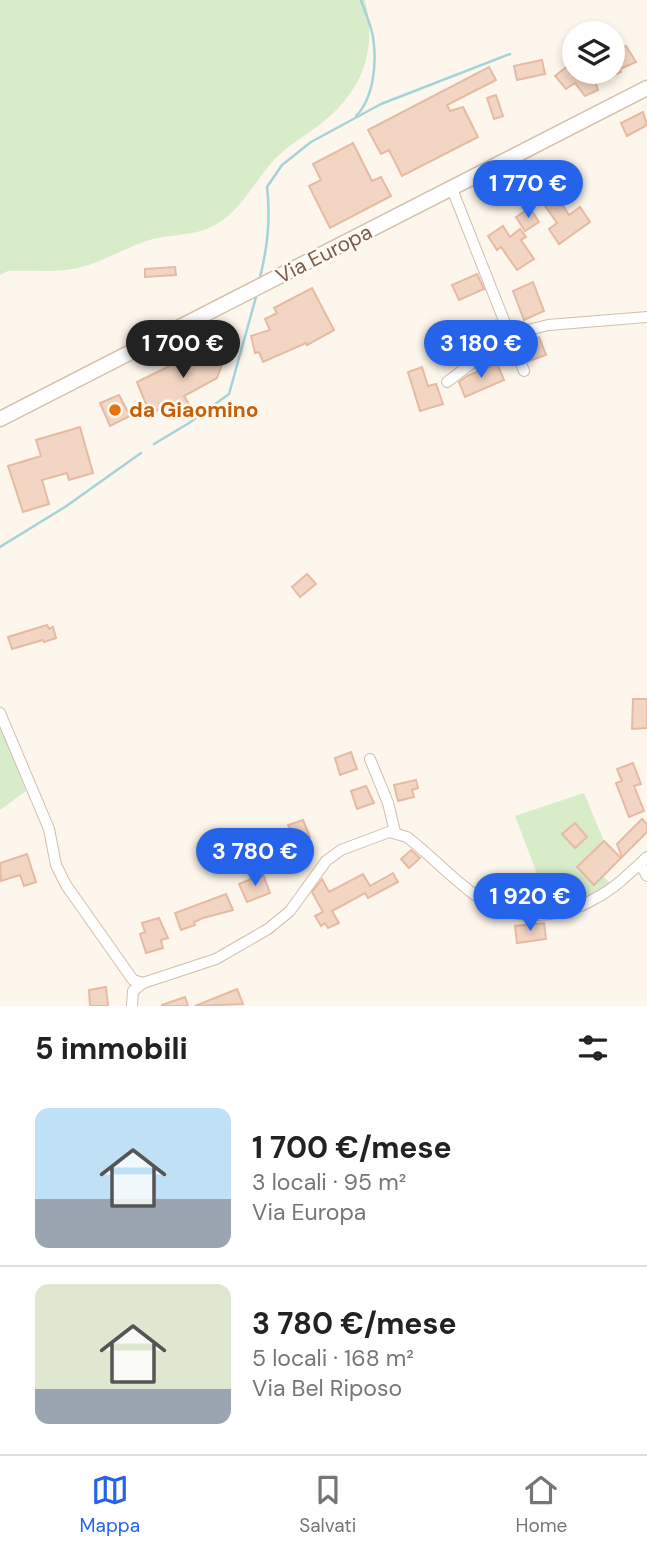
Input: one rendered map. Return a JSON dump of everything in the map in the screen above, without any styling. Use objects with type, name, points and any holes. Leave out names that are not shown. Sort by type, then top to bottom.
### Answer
[{"type":"main road","name":"Via Europa","points":[[0,419],[647,88]]},
{"type":"street","points":[[452,188],[524,371]]},
{"type":"street","points":[[447,382],[509,335],[548,325],[647,317]]},
{"type":"street","points":[[0,713],[49,829],[56,865],[66,886],[133,980],[143,983]]},
{"type":"street","points":[[370,759],[388,803],[396,832]]},
{"type":"street","points":[[132,1006],[133,991],[143,983],[216,959],[268,929],[290,911],[319,869],[333,855],[384,833],[396,832],[413,842],[482,900],[520,915],[560,911],[590,901],[607,891],[643,861],[647,876]]},
{"type":"green space","points":[[0,0],[365,0],[368,48],[360,77],[342,103],[330,116],[276,158],[225,219],[200,231],[143,242],[97,262],[70,270],[8,271],[0,275]]},
{"type":"green space","points":[[0,722],[26,791],[0,810]]},
{"type":"green space","points":[[584,793],[604,841],[577,867],[594,885],[603,876],[610,883],[585,901],[550,908],[515,816]]},
{"type":"building","points":[[625,46],[636,62],[625,67]]},
{"type":"building","points":[[542,60],[545,74],[517,80],[514,66]]},
{"type":"building","points":[[489,67],[496,80],[447,105],[450,111],[463,107],[478,137],[402,176],[389,150],[381,154],[368,130]]},
{"type":"building","points":[[562,70],[562,84],[574,84],[566,89],[555,76]]},
{"type":"building","points":[[576,84],[596,84],[598,90],[585,96]]},
{"type":"building","points":[[496,95],[503,116],[494,119],[487,98]]},
{"type":"building","points":[[643,112],[647,125],[627,136],[621,123]]},
{"type":"building","points":[[353,143],[372,181],[381,177],[391,196],[330,228],[309,186],[321,180],[313,164]]},
{"type":"building","points":[[552,189],[569,215],[580,207],[590,222],[559,244],[549,229],[557,223],[539,197]]},
{"type":"building","points":[[530,208],[539,222],[525,231],[516,217]]},
{"type":"building","points":[[503,226],[510,237],[520,229],[526,237],[521,240],[534,259],[517,270],[501,247],[497,250],[488,236]]},
{"type":"building","points":[[175,267],[176,275],[145,277],[145,269]]},
{"type":"building","points":[[477,274],[484,289],[459,300],[452,285]]},
{"type":"building","points":[[533,282],[544,311],[524,320],[513,291]]},
{"type":"building","points":[[312,288],[334,330],[307,345],[306,343],[263,362],[259,352],[255,353],[251,336],[270,330],[265,319],[277,313],[274,308]]},
{"type":"building","points":[[477,329],[486,343],[473,353],[469,347],[456,356],[446,343],[455,337],[458,342]]},
{"type":"building","points":[[539,337],[546,355],[529,361],[523,344]]},
{"type":"building","points":[[224,339],[229,346],[217,378],[184,396],[192,409],[173,419],[165,406],[150,414],[137,382]]},
{"type":"building","points":[[497,363],[504,380],[465,397],[459,382]]},
{"type":"building","points":[[422,367],[428,386],[436,384],[443,404],[420,411],[408,372]]},
{"type":"building","name":"da Giaomino","points":[[119,395],[130,416],[110,426],[100,403]]},
{"type":"building","points":[[80,427],[93,473],[69,480],[67,473],[42,480],[49,504],[23,512],[8,466],[41,456],[36,440]]},
{"type":"building","points":[[307,574],[316,584],[300,597],[292,587]]},
{"type":"building","points":[[47,625],[49,629],[53,627],[56,638],[12,649],[8,637]]},
{"type":"building","points":[[633,699],[647,699],[647,728],[632,729]]},
{"type":"building","points":[[351,752],[357,769],[340,775],[335,758]]},
{"type":"building","points":[[633,763],[641,784],[634,786],[644,811],[629,817],[616,783],[622,781],[617,769]]},
{"type":"building","points":[[416,780],[418,788],[412,790],[414,797],[398,801],[394,785]]},
{"type":"building","points":[[366,786],[374,803],[357,809],[351,791]]},
{"type":"building","points":[[642,819],[647,824],[647,832],[622,857],[617,844]]},
{"type":"building","points":[[303,820],[310,837],[284,847],[289,858],[269,867],[259,844],[291,831],[288,825]]},
{"type":"building","points":[[575,823],[587,837],[575,848],[562,834]]},
{"type":"building","points":[[604,841],[621,858],[594,885],[577,867]]},
{"type":"building","points":[[411,850],[420,858],[409,868],[401,859]]},
{"type":"building","points":[[27,854],[36,882],[24,886],[20,875],[1,881],[0,863]]},
{"type":"building","points":[[393,873],[398,882],[368,898],[365,893],[332,911],[339,923],[328,928],[325,923],[321,926],[315,916],[323,912],[312,892],[322,879],[329,892],[363,874],[370,886]]},
{"type":"building","points":[[263,874],[270,893],[247,902],[239,884]]},
{"type":"building","points":[[540,890],[544,902],[530,907],[518,906],[515,898]]},
{"type":"building","points":[[226,894],[233,910],[203,918],[194,922],[195,925],[181,930],[175,913]]},
{"type":"building","points":[[159,918],[168,938],[161,940],[163,948],[146,953],[140,934],[145,932],[142,923]]},
{"type":"building","points":[[544,923],[546,939],[517,943],[515,926]]},
{"type":"building","points":[[106,987],[108,1006],[90,1006],[89,990]]},
{"type":"building","points":[[237,989],[243,1004],[195,1006]]},
{"type":"building","points":[[185,997],[188,1006],[162,1006],[162,1005]]},
{"type":"waterway","points":[[356,116],[367,100],[375,57],[373,37],[361,0]]},
{"type":"waterway","points":[[260,277],[268,232],[267,187],[282,165],[311,142],[381,104],[510,54]]},
{"type":"waterway","points":[[154,444],[229,394],[256,297]]},
{"type":"waterway","points":[[0,547],[65,507],[141,453]]},
{"type":"place","name":"da Giaomino","points":[[115,410]]}]
